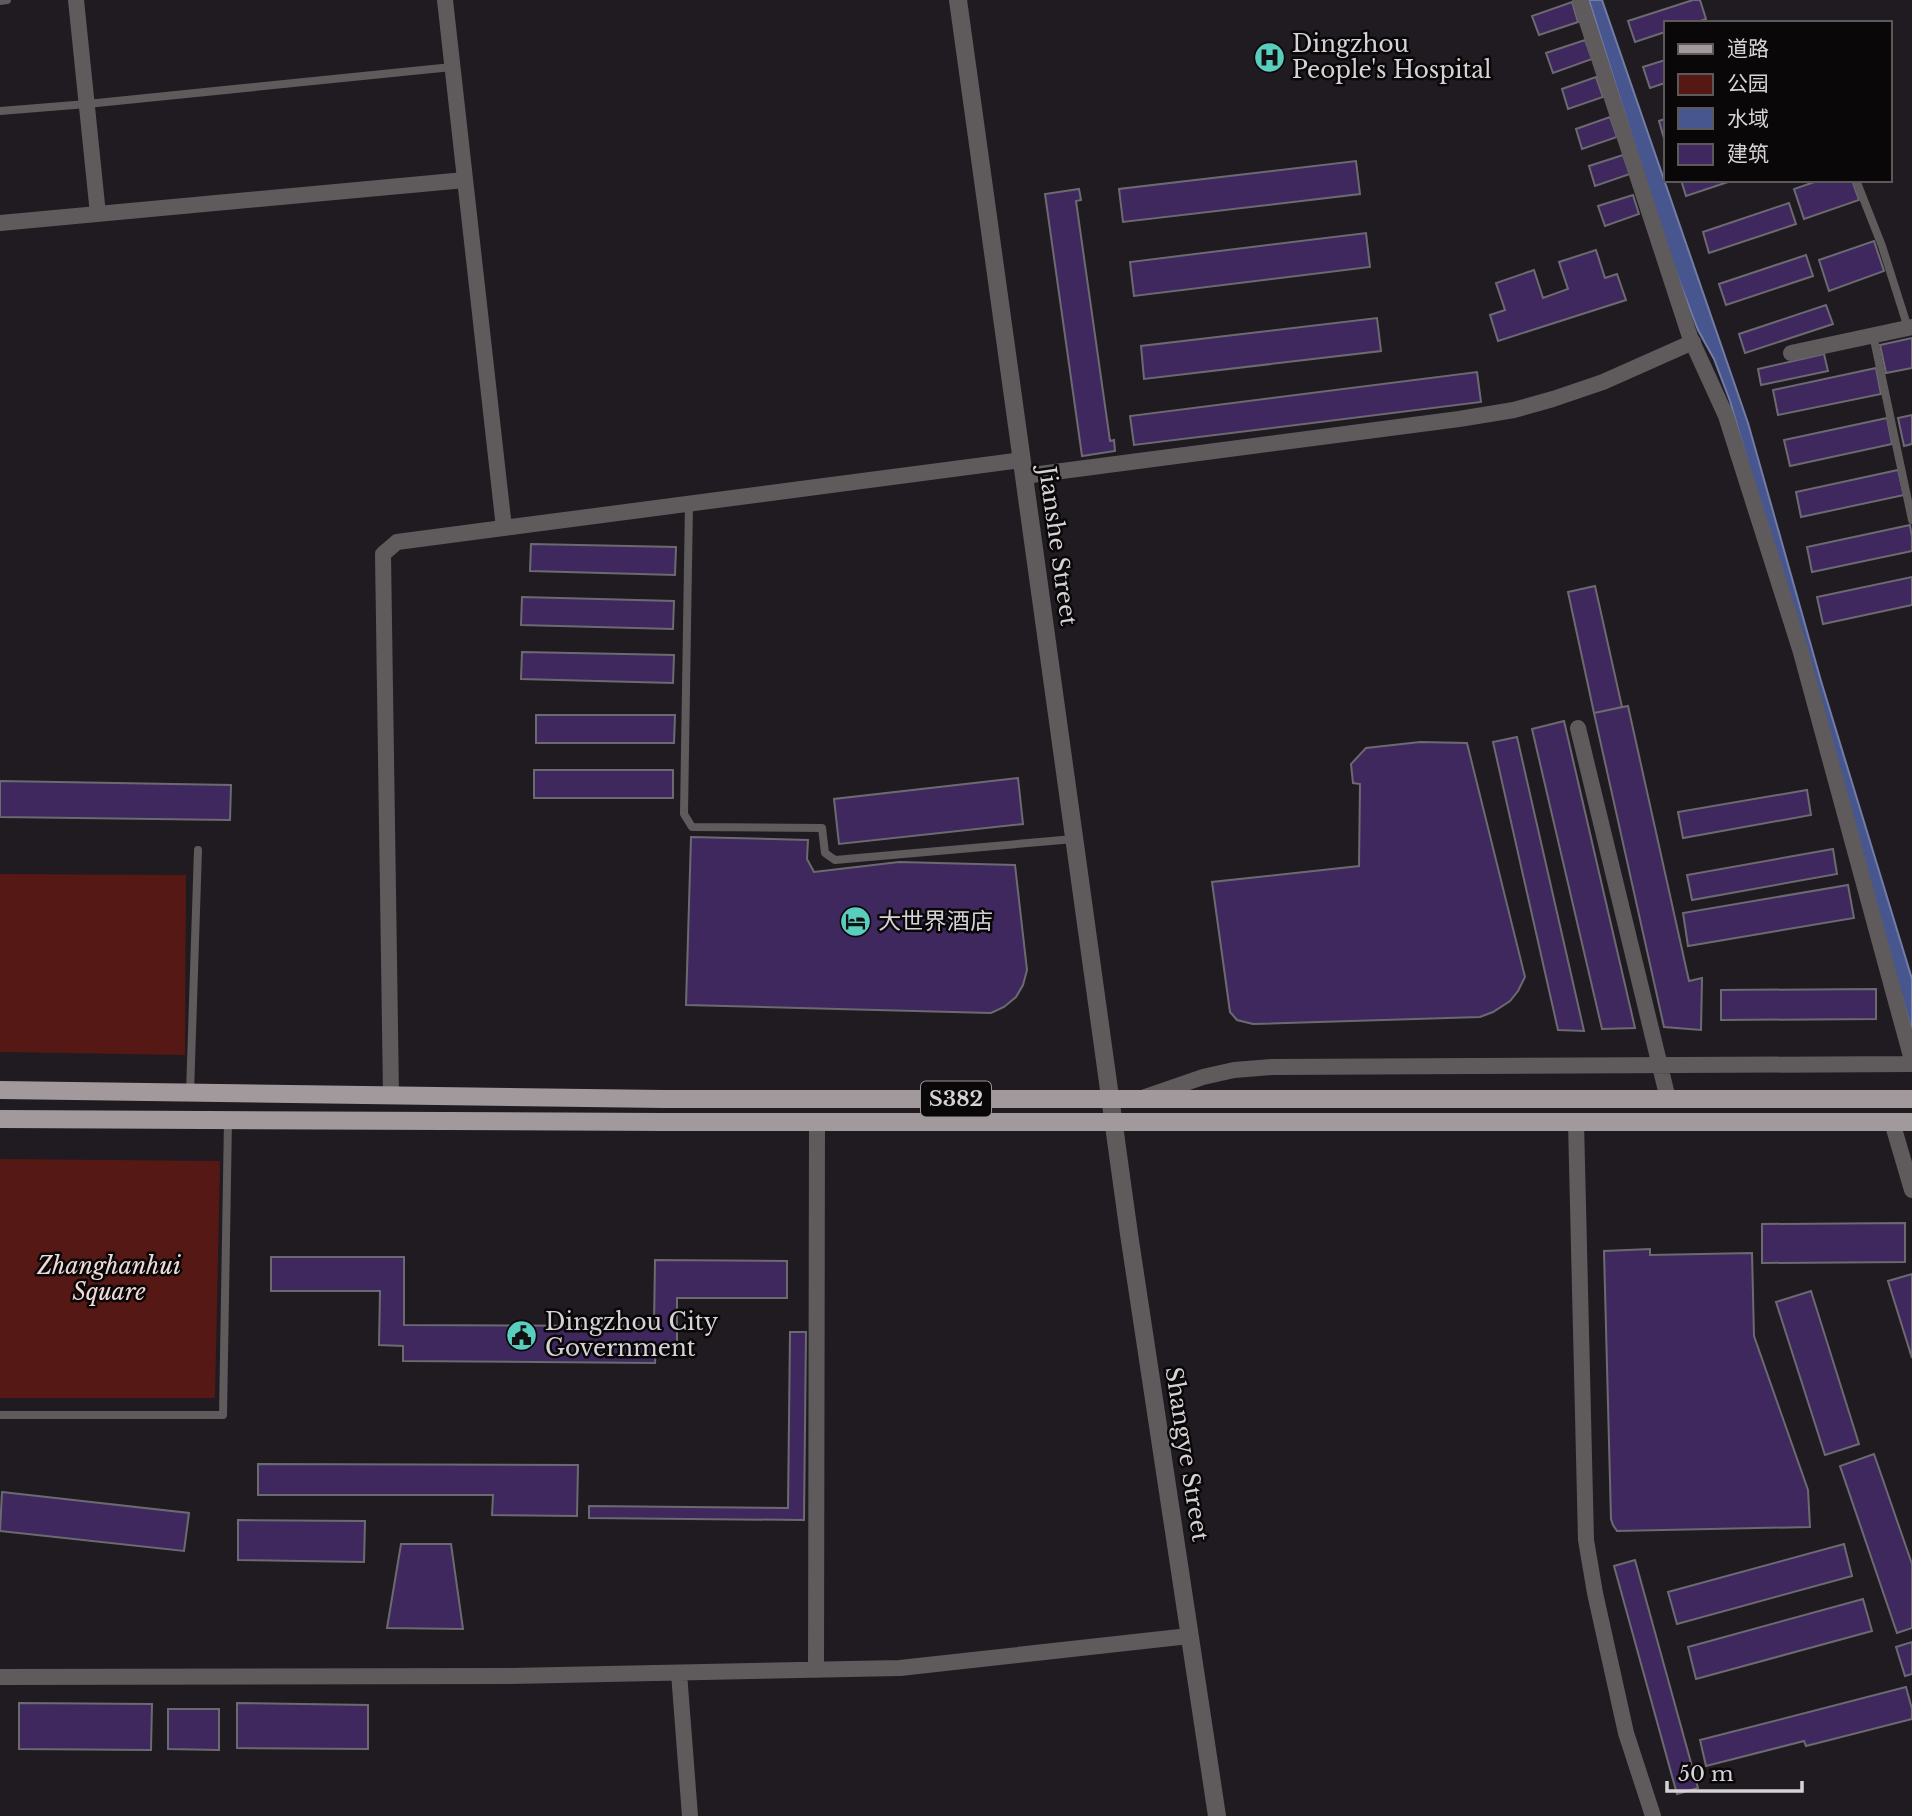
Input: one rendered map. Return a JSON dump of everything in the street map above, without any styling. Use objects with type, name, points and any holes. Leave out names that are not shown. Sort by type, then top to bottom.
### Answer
[{"type":"main road","name":"S382","points":[[0,1090],[664,1099],[1912,1099]]},
{"type":"main road","name":"S382","points":[[3,1120],[1912,1122]]},
{"type":"street","points":[[76,0],[98,214]]},
{"type":"street","points":[[445,0],[504,528]]},
{"type":"street","name":"Jianshe Street","points":[[958,0],[1111,1099]]},
{"type":"street","points":[[1139,1099],[1203,1077],[1234,1070],[1272,1067],[1912,1062],[1800,649],[1726,416],[1693,342],[1580,0]]},
{"type":"street","points":[[0,223],[465,180]]},
{"type":"street","points":[[1791,352],[1910,327]]},
{"type":"street","points":[[391,1095],[383,554],[397,541],[689,503],[1459,419],[1553,400],[1603,382],[1693,342]]},
{"type":"street","points":[[1578,728],[1668,1099]]},
{"type":"street","name":"Shangye Street","points":[[1111,1099],[1217,1816]]},
{"type":"street","points":[[816,1670],[817,1122]]},
{"type":"street","points":[[1576,1122],[1586,1540],[1626,1733],[1653,1816]]},
{"type":"street","points":[[1892,1122],[1912,1190]]},
{"type":"street","points":[[0,1676],[482,1676],[900,1668],[1189,1636]]},
{"type":"street","points":[[679,1673],[691,1816]]},
{"type":"lane","points":[[0,1],[7,0]]},
{"type":"lane","points":[[0,111],[452,67]]},
{"type":"lane","points":[[1857,182],[1910,327]]},
{"type":"lane","points":[[1873,335],[1912,520]]},
{"type":"lane","points":[[689,503],[684,814],[692,827],[822,828],[825,853],[835,860],[1074,839]]},
{"type":"lane","points":[[190,1093],[198,850]]},
{"type":"lane","points":[[0,1415],[223,1415],[228,1120]]},
{"type":"green space","points":[[0,874],[186,875],[185,1055],[0,1052]]},
{"type":"green space","name":"Zhanghanhui Square","points":[[0,1159],[220,1161],[215,1398],[0,1398]]},
{"type":"water","points":[[1589,0],[1602,0],[1748,423],[1821,681],[1912,979],[1912,1032],[1730,401],[1714,359],[1698,330],[1666,246]]},
{"type":"building","points":[[1693,0],[1700,0],[1706,19],[1664,21],[1664,32],[1635,42],[1628,21]]},
{"type":"building","points":[[1572,2],[1578,22],[1539,35],[1532,16]]},
{"type":"building","points":[[1585,40],[1592,59],[1553,73],[1546,53]]},
{"type":"building","points":[[1664,60],[1664,83],[1650,88],[1643,67]]},
{"type":"building","points":[[1596,77],[1603,97],[1568,109],[1562,89]]},
{"type":"building","points":[[1610,117],[1617,137],[1582,149],[1576,129]]},
{"type":"building","points":[[1664,119],[1664,138],[1659,121]]},
{"type":"building","points":[[1623,155],[1630,174],[1595,186],[1589,166]]},
{"type":"building","points":[[1356,161],[1360,194],[1123,222],[1119,189]]},
{"type":"building","points":[[1682,182],[1728,182],[1686,196]]},
{"type":"building","points":[[1814,182],[1853,182],[1859,200],[1804,219],[1794,189]]},
{"type":"building","points":[[1079,189],[1081,200],[1076,201],[1110,441],[1114,440],[1115,451],[1082,456],[1045,194]]},
{"type":"building","points":[[1633,195],[1639,214],[1605,226],[1598,206]]},
{"type":"building","points":[[1789,203],[1796,224],[1709,253],[1703,232]]},
{"type":"building","points":[[1366,233],[1370,267],[1134,296],[1130,262]]},
{"type":"building","points":[[1874,241],[1884,271],[1829,291],[1819,260]]},
{"type":"building","points":[[1596,250],[1605,278],[1617,274],[1626,300],[1498,341],[1490,315],[1505,310],[1496,283],[1534,270],[1543,298],[1568,289],[1559,262]]},
{"type":"building","points":[[1806,255],[1813,276],[1726,305],[1719,284]]},
{"type":"building","points":[[1826,305],[1833,324],[1745,353],[1739,334]]},
{"type":"building","points":[[1377,318],[1381,351],[1144,379],[1141,346]]},
{"type":"building","points":[[1912,338],[1912,368],[1886,373],[1880,345]]},
{"type":"building","points":[[1824,354],[1828,371],[1761,385],[1758,369]]},
{"type":"building","points":[[1876,368],[1881,394],[1778,415],[1773,390]]},
{"type":"building","points":[[1477,372],[1481,402],[1134,445],[1130,416]]},
{"type":"building","points":[[1912,415],[1912,444],[1904,446],[1898,418]]},
{"type":"building","points":[[1887,418],[1892,444],[1790,466],[1784,440]]},
{"type":"building","points":[[1898,470],[1904,495],[1801,517],[1796,492]]},
{"type":"building","points":[[1910,525],[1912,551],[1812,572],[1807,547]]},
{"type":"building","points":[[531,544],[676,547],[675,575],[530,571]]},
{"type":"building","points":[[1912,577],[1912,605],[1823,624],[1817,597]]},
{"type":"building","points":[[1595,586],[1622,707],[1594,713],[1568,592]]},
{"type":"building","points":[[522,597],[674,601],[673,629],[521,625]]},
{"type":"building","points":[[522,652],[674,655],[673,683],[521,679]]},
{"type":"building","points":[[1628,706],[1689,981],[1702,978],[1701,1030],[1664,1027],[1594,713]]},
{"type":"building","points":[[536,715],[675,715],[674,743],[536,743]]},
{"type":"building","points":[[1564,721],[1635,1028],[1602,1029],[1532,729]]},
{"type":"building","points":[[1517,737],[1584,1031],[1558,1030],[1493,742]]},
{"type":"building","points":[[1420,742],[1467,743],[1525,977],[1518,991],[1510,1001],[1480,1017],[1253,1024],[1237,1020],[1230,1012],[1212,882],[1359,866],[1360,784],[1353,783],[1351,764],[1366,748]]},
{"type":"building","points":[[534,770],[673,770],[673,798],[534,798]]},
{"type":"building","points":[[1018,778],[1023,824],[839,844],[834,799]]},
{"type":"building","points":[[0,781],[231,785],[230,820],[0,817]]},
{"type":"building","points":[[1807,790],[1811,815],[1683,838],[1678,812]]},
{"type":"building","name":"大世界酒店","points":[[691,837],[808,840],[807,859],[814,872],[899,862],[1015,865],[1027,970],[1023,985],[1016,997],[991,1013],[686,1005]]},
{"type":"building","points":[[1833,849],[1837,874],[1692,900],[1687,875]]},
{"type":"building","points":[[1848,885],[1854,918],[1688,946],[1683,913]]},
{"type":"building","points":[[1876,989],[1876,1019],[1721,1020],[1721,990]]},
{"type":"building","points":[[1905,1223],[1905,1262],[1762,1263],[1762,1224]]},
{"type":"building","points":[[1650,1249],[1650,1255],[1752,1253],[1754,1336],[1808,1490],[1810,1527],[1617,1531],[1613,1525],[1604,1251]]},
{"type":"building","points":[[271,1257],[404,1257],[404,1325],[654,1326],[655,1260],[787,1261],[787,1298],[677,1298],[677,1348],[656,1348],[655,1363],[403,1361],[403,1346],[379,1345],[380,1291],[271,1291]]},
{"type":"building","points":[[1912,1274],[1912,1358],[1888,1281]]},
{"type":"building","points":[[1811,1291],[1859,1444],[1825,1455],[1776,1302]]},
{"type":"building","points":[[790,1332],[806,1332],[804,1520],[589,1518],[589,1506],[788,1508]]},
{"type":"building","points":[[1874,1454],[1912,1564],[1912,1628],[1897,1633],[1840,1466]]},
{"type":"building","points":[[258,1464],[578,1465],[577,1516],[492,1515],[493,1495],[258,1495]]},
{"type":"building","points":[[2,1492],[189,1513],[184,1551],[0,1531]]},
{"type":"building","points":[[238,1520],[365,1521],[364,1562],[238,1560]]},
{"type":"building","points":[[401,1544],[451,1544],[463,1629],[387,1628]]},
{"type":"building","points":[[1844,1544],[1852,1576],[1677,1624],[1668,1592]]},
{"type":"building","points":[[1635,1560],[1698,1788],[1677,1794],[1614,1566]]},
{"type":"building","points":[[1863,1599],[1872,1631],[1696,1679],[1688,1647]]},
{"type":"building","points":[[1912,1642],[1912,1674],[1905,1676],[1896,1647]]},
{"type":"building","points":[[1906,1687],[1912,1719],[1806,1746],[1804,1741],[1706,1766],[1700,1740]]},
{"type":"building","points":[[19,1703],[152,1704],[151,1750],[19,1749]]},
{"type":"building","points":[[237,1703],[368,1705],[368,1749],[237,1748]]},
{"type":"building","points":[[168,1709],[219,1709],[219,1750],[168,1749]]},
{"type":"place","name":"Dingzhou People's Hospital","points":[[1269,57]]},
{"type":"place","name":"大世界酒店","points":[[855,921]]},
{"type":"place","name":"Dingzhou City Government","points":[[522,1335]]}]
